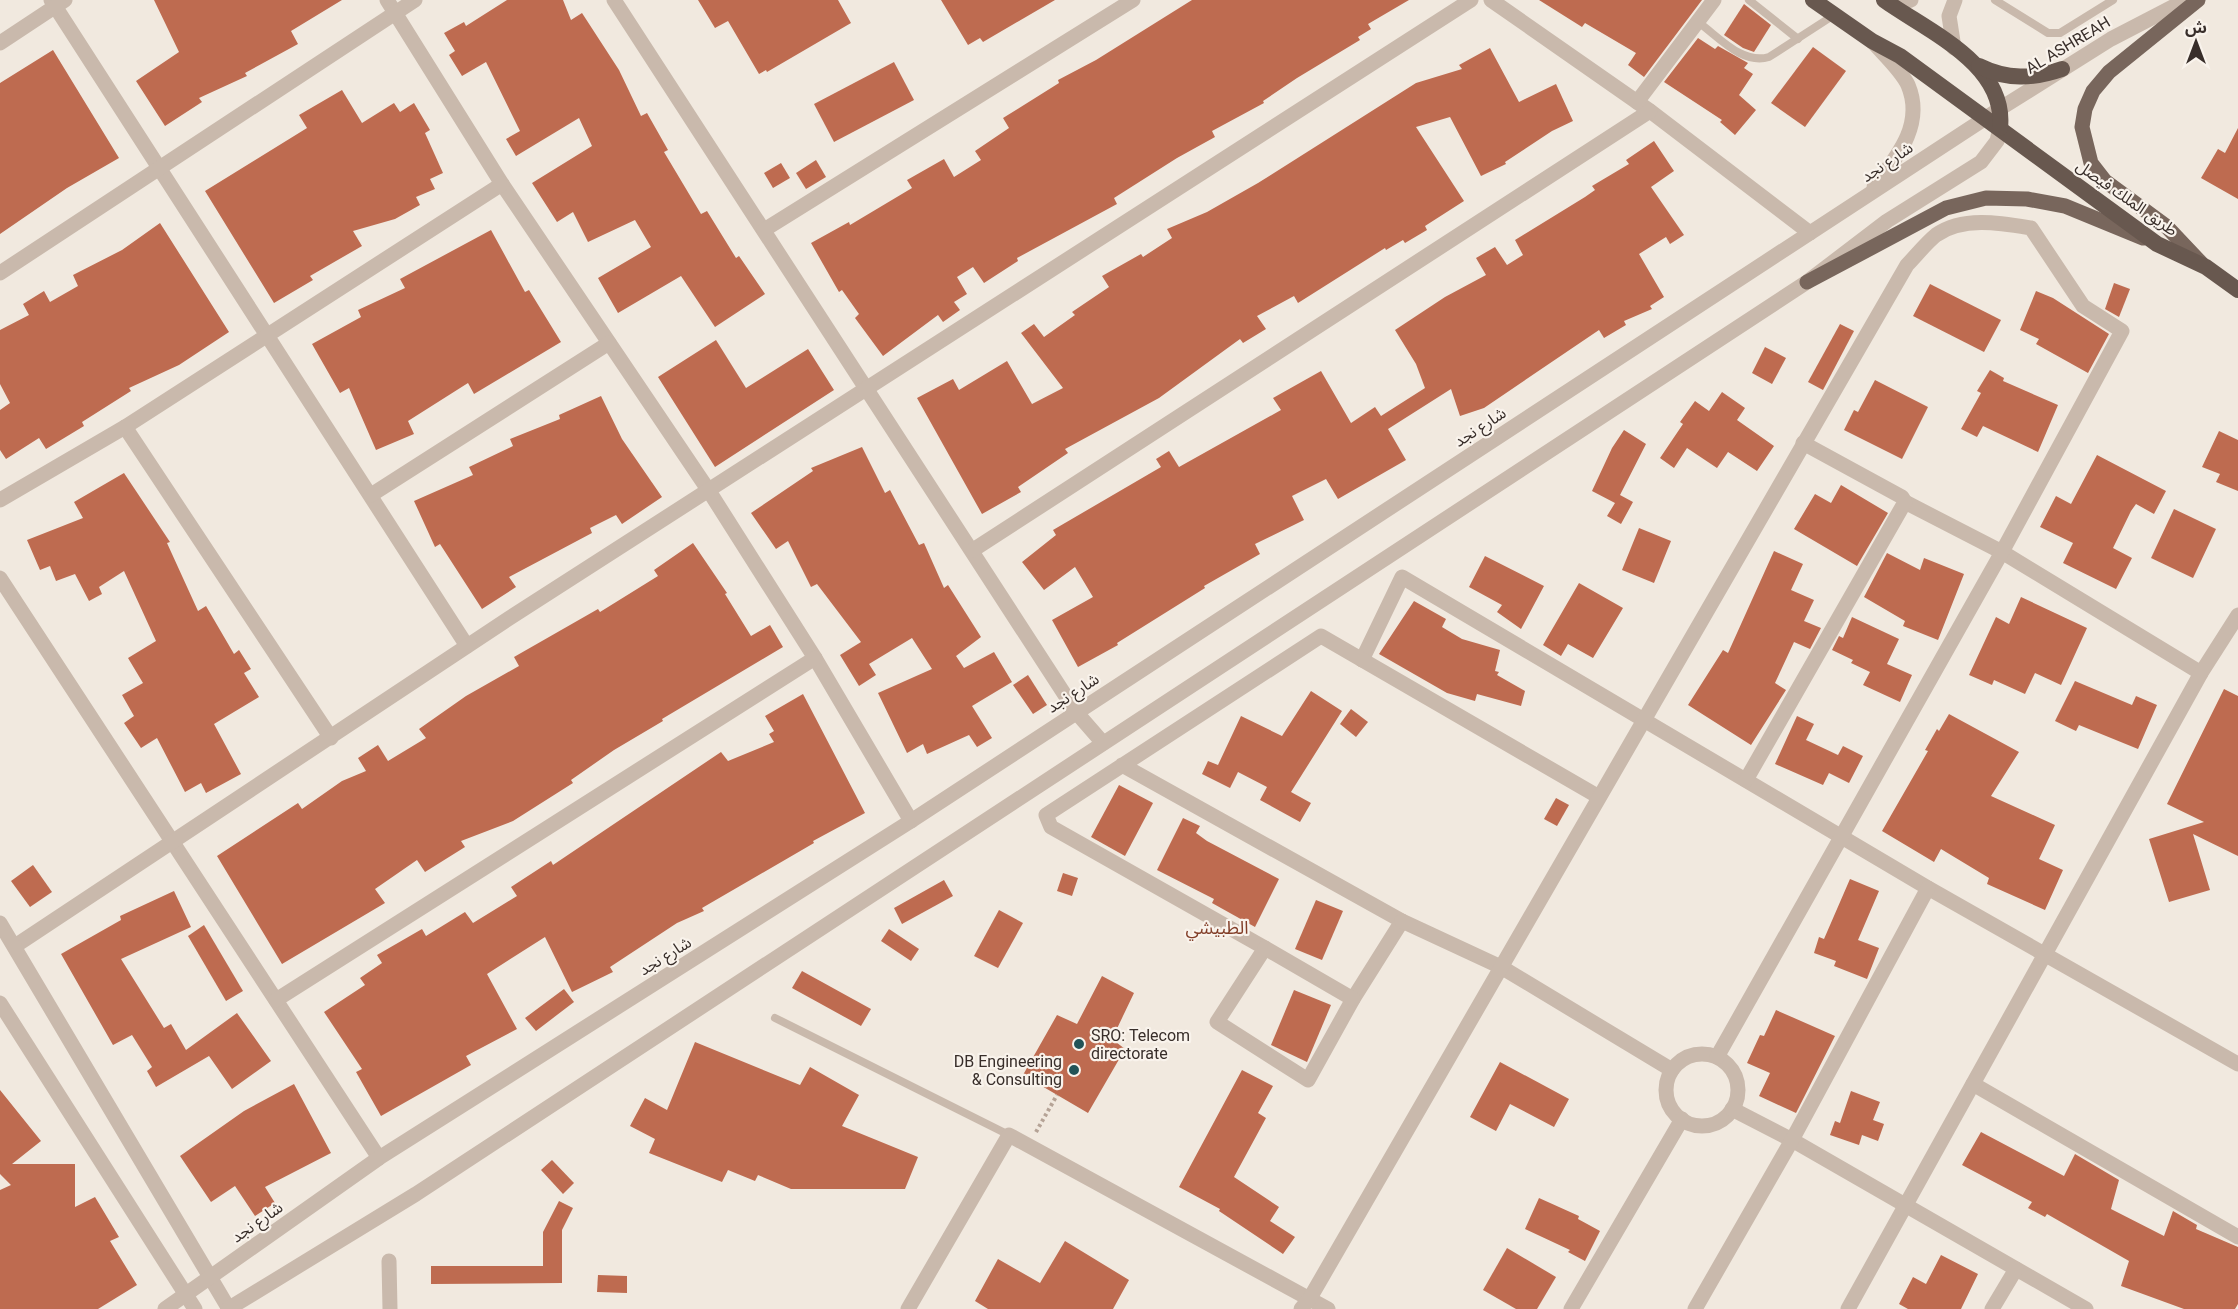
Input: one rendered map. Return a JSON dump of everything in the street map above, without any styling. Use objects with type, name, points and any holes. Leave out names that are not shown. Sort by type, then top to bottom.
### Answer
[{"type":"highway","name":"طريق الملك فيصل","points":[[1813,0],[1872,41],[1900,56],[2157,244],[2206,267],[2238,290]]},
{"type":"highway","points":[[1886,2],[1973,63],[1990,82],[2001,108],[2000,128]]},
{"type":"highway","points":[[1973,63],[2007,77],[2044,75],[2062,69]]},
{"type":"main road","points":[[2198,0],[2109,72],[2093,91],[2085,109],[2082,127],[2091,163],[2105,181],[2166,226],[2206,267]]},
{"type":"main road","points":[[1807,282],[1946,208],[1986,198],[2027,199],[2065,206],[2157,244]]},
{"type":"street","points":[[0,273],[159,168],[391,7],[415,0]]},
{"type":"street","points":[[614,0],[1076,712],[1103,743]]},
{"type":"street","points":[[764,230],[1133,0]]},
{"type":"street","points":[[15,946],[467,646],[867,391],[1471,0]]},
{"type":"street","points":[[1491,0],[1644,107],[1810,233]]},
{"type":"street","points":[[973,550],[1644,107],[1714,0]]},
{"type":"street","points":[[1886,2],[1911,0]]},
{"type":"street","points":[[1954,48],[1949,16],[1955,0]]},
{"type":"street","name":"AL ASHREAH","points":[[2001,108],[2111,39],[2186,0]]},
{"type":"street","points":[[0,43],[57,2],[159,168],[269,335],[467,646]]},
{"type":"street","points":[[391,7],[502,184],[709,491],[815,658],[911,821]]},
{"type":"street","points":[[1866,198],[1902,150],[1912,119],[1908,84],[1872,41]]},
{"type":"street","name":"شارع نجد","points":[[165,1309],[379,1158],[911,821],[2001,108]]},
{"type":"street","points":[[0,923],[229,1309],[426,1187],[1807,282],[1887,221],[1981,162],[1996,141],[2000,128]]},
{"type":"street","points":[[0,500],[125,427],[502,184]]},
{"type":"street","points":[[1307,1305],[1643,719],[1907,266],[1937,235],[1963,223],[2000,223],[2031,228],[2083,306],[2122,331],[2002,552],[1717,1057]]},
{"type":"street","points":[[371,495],[609,343]]},
{"type":"street","points":[[125,427],[331,738]]},
{"type":"street","points":[[1803,443],[1902,497],[1905,502],[2002,552],[2201,673]]},
{"type":"street","points":[[1746,780],[1905,502]]},
{"type":"street","points":[[1362,660],[1402,577],[1928,888],[2238,1064]]},
{"type":"street","points":[[0,578],[379,1158]]},
{"type":"street","points":[[1848,1309],[2201,673],[2238,615]]},
{"type":"street","points":[[1353,999],[1051,827],[1046,815],[1321,636],[1599,797]]},
{"type":"street","points":[[276,1000],[815,658]]},
{"type":"street","points":[[1122,765],[1402,921],[1501,967],[1672,1070]]},
{"type":"street","points":[[1695,1309],[1792,1140],[1928,888]]},
{"type":"street","points":[[1264,948],[1217,1022],[1308,1080],[1353,999],[1402,921]]},
{"type":"street","points":[[0,1003],[195,1309]]},
{"type":"street","points":[[1707,1054],[1717,1057],[1732,1070],[1737,1080],[1737,1100],[1732,1109],[1716,1123],[1707,1125],[1696,1125],[1682,1119],[1671,1108],[1667,1099],[1667,1079],[1672,1070],[1687,1057],[1707,1054]]},
{"type":"street","points":[[1973,1084],[2238,1237]]},
{"type":"street","points":[[1732,1109],[1792,1140],[2086,1309]]},
{"type":"street","points":[[1571,1309],[1682,1119]]},
{"type":"street","points":[[908,1309],[1009,1135],[1307,1305],[1328,1309]]},
{"type":"street","points":[[389,1261],[390,1309]]},
{"type":"street","points":[[1992,1309],[2016,1269]]},
{"type":"lane","points":[[1749,0],[1798,39]]},
{"type":"lane","points":[[1995,0],[2048,33],[2060,33],[2113,0]]},
{"type":"lane","points":[[1698,22],[1747,58],[1757,61],[1769,57],[1834,15]]},
{"type":"lane","points":[[775,1018],[1009,1135]]},
{"type":"path","points":[[1028,1145],[1057,1095]]},
{"type":"building","points":[[154,0],[342,0],[291,31],[298,44],[245,73],[247,76],[199,98],[202,102],[165,126],[136,81],[179,52]]},
{"type":"building","points":[[507,0],[563,0],[571,20],[582,13],[619,70],[641,116],[647,113],[668,150],[664,152],[701,214],[707,211],[736,258],[739,256],[765,294],[715,327],[681,276],[618,313],[598,278],[651,247],[635,220],[588,242],[573,212],[557,222],[532,183],[592,146],[579,118],[516,156],[506,139],[520,131],[486,62],[462,76],[449,55],[455,51],[444,33],[464,22],[466,26]]},
{"type":"building","points":[[698,0],[838,0],[851,23],[767,72],[766,70],[759,74],[728,21],[715,28]]},
{"type":"building","points":[[941,0],[1055,0],[983,42],[980,38],[968,45]]},
{"type":"building","points":[[1192,0],[1409,0],[1368,24],[1371,29],[1358,37],[1360,40],[1297,78],[1263,101],[1264,103],[1212,131],[1215,137],[1114,198],[1117,204],[1017,258],[1018,261],[984,283],[973,267],[957,277],[967,294],[954,302],[960,310],[943,322],[938,315],[883,356],[855,318],[859,314],[842,290],[839,292],[811,243],[849,222],[850,225],[912,188],[907,180],[944,159],[954,177],[981,160],[975,151],[1009,128],[1003,118],[1059,83],[1058,80],[1096,60]]},
{"type":"building","points":[[1539,0],[1702,0],[1644,77],[1628,65],[1636,53],[1585,23],[1582,27]]},
{"type":"building","points":[[1744,4],[1771,25],[1754,52],[1743,48],[1724,35]]},
{"type":"building","points":[[1698,38],[1715,49],[1718,46],[1748,63],[1744,68],[1753,74],[1739,95],[1756,110],[1735,135],[1720,122],[1722,120],[1664,82]]},
{"type":"building","points":[[1813,47],[1846,71],[1805,127],[1771,103]]},
{"type":"building","points":[[1490,48],[1519,102],[1556,84],[1573,121],[1552,131],[1505,162],[1506,164],[1481,176],[1450,117],[1416,127],[1464,201],[1425,226],[1427,230],[1405,243],[1403,240],[1386,250],[1385,248],[1298,303],[1294,296],[1257,316],[1266,329],[1243,343],[1240,339],[1159,398],[1065,449],[1068,453],[1018,487],[1021,492],[982,514],[917,398],[953,379],[959,390],[1007,361],[1032,404],[1063,388],[1021,333],[1034,324],[1044,337],[1075,315],[1072,312],[1109,287],[1102,276],[1141,254],[1143,257],[1172,238],[1167,229],[1207,212],[1258,183],[1416,83],[1462,69],[1459,65]]},
{"type":"building","points":[[53,50],[119,158],[67,188],[0,234],[0,83]]},
{"type":"building","points":[[894,62],[914,100],[834,142],[814,104]]},
{"type":"building","points":[[342,90],[362,123],[394,103],[400,112],[414,103],[430,130],[425,133],[443,173],[430,179],[435,189],[416,197],[420,205],[395,219],[353,231],[362,246],[310,276],[313,280],[274,303],[205,191],[307,128],[299,115]]},
{"type":"building","points":[[2238,128],[2238,199],[2201,178],[2218,149],[2225,153]]},
{"type":"building","points":[[1654,141],[1674,171],[1651,187],[1684,235],[1670,244],[1666,237],[1639,254],[1664,297],[1650,306],[1652,309],[1624,321],[1626,325],[1604,338],[1599,330],[1484,408],[1460,416],[1451,389],[1388,429],[1406,460],[1338,499],[1326,479],[1292,496],[1304,520],[1255,544],[1260,554],[1204,586],[1205,588],[1117,643],[1118,645],[1078,667],[1052,620],[1093,597],[1075,567],[1044,590],[1022,562],[1056,535],[1053,530],[1161,467],[1156,459],[1169,451],[1179,467],[1281,410],[1273,398],[1321,371],[1351,423],[1375,407],[1381,416],[1425,388],[1416,364],[1395,330],[1445,297],[1486,275],[1476,258],[1495,247],[1507,265],[1523,255],[1515,240],[1595,190],[1592,186],[1629,164],[1626,160]]},
{"type":"building","points":[[816,160],[826,177],[806,189],[796,173]]},
{"type":"building","points":[[781,163],[790,178],[773,188],[764,173]]},
{"type":"building","points":[[160,223],[229,332],[179,365],[129,388],[131,391],[82,422],[84,426],[46,449],[39,438],[6,459],[0,450],[0,410],[10,403],[0,384],[0,330],[29,315],[23,304],[44,291],[50,302],[78,286],[73,275],[122,250]]},
{"type":"building","points":[[491,230],[525,292],[529,290],[561,342],[474,394],[468,383],[408,421],[414,434],[376,450],[349,388],[340,393],[312,344],[361,317],[358,310],[405,288],[400,279]]},
{"type":"building","points":[[2114,283],[2130,289],[2119,317],[2105,309]]},
{"type":"building","points":[[1930,284],[2001,320],[1984,352],[1913,316]]},
{"type":"building","points":[[2036,291],[2053,298],[2109,334],[2088,373],[2036,344],[2039,339],[2020,330]]},
{"type":"building","points":[[1840,324],[1854,331],[1823,390],[1808,382]]},
{"type":"building","points":[[716,340],[746,388],[808,349],[834,390],[715,467],[658,377]]},
{"type":"building","points":[[1765,347],[1786,358],[1772,384],[1752,373]]},
{"type":"building","points":[[1990,370],[2004,378],[2003,381],[2058,405],[2038,452],[1983,426],[1977,437],[1961,429],[1981,393],[1977,391]]},
{"type":"building","points":[[1875,380],[1928,407],[1902,459],[1844,430],[1854,410],[1858,412]]},
{"type":"building","points":[[1722,392],[1745,408],[1737,420],[1774,446],[1757,471],[1728,452],[1717,468],[1687,448],[1674,468],[1660,458],[1683,424],[1680,422],[1695,401],[1709,411]]},
{"type":"building","points":[[601,396],[622,439],[662,497],[622,524],[616,515],[590,528],[592,533],[509,577],[516,587],[482,609],[440,544],[435,547],[414,501],[473,475],[469,467],[513,446],[510,439],[560,419],[559,415]]},
{"type":"building","points":[[1624,430],[1646,444],[1620,495],[1633,502],[1621,524],[1607,516],[1615,503],[1592,491],[1612,448]]},
{"type":"building","points":[[2219,431],[2238,440],[2238,491],[2216,482],[2220,474],[2202,467]]},
{"type":"building","points":[[862,447],[885,493],[890,490],[919,545],[924,543],[944,588],[948,585],[981,637],[956,656],[964,668],[994,652],[1012,682],[972,706],[992,738],[977,747],[969,735],[927,754],[923,744],[907,753],[878,693],[932,669],[912,638],[869,664],[876,675],[859,686],[840,655],[861,642],[817,584],[811,587],[788,541],[776,549],[751,513],[813,471],[811,468]]},
{"type":"building","points":[[2097,455],[2166,491],[2154,514],[2136,504],[2131,511],[2113,548],[2132,558],[2116,589],[2063,563],[2073,543],[2040,527],[2056,496],[2071,504]]},
{"type":"building","points":[[124,473],[170,542],[167,543],[198,611],[206,606],[234,654],[239,650],[251,669],[244,673],[259,697],[214,724],[241,774],[206,793],[201,783],[185,792],[157,738],[141,748],[124,723],[134,716],[122,695],[143,683],[128,658],[156,641],[124,571],[99,587],[102,594],[89,601],[75,574],[56,581],[50,566],[40,570],[27,540],[83,518],[74,502]]},
{"type":"building","points":[[1841,485],[1888,513],[1857,566],[1794,529],[1815,494],[1831,503]]},
{"type":"building","points":[[2174,509],[2216,529],[2193,578],[2151,558]]},
{"type":"building","points":[[1639,528],[1671,541],[1654,583],[1622,570]]},
{"type":"building","points":[[693,543],[727,593],[725,594],[751,636],[770,625],[783,647],[662,719],[663,721],[614,750],[571,780],[573,783],[513,821],[461,841],[465,847],[425,872],[417,860],[375,889],[385,903],[282,964],[217,856],[298,803],[302,809],[342,781],[366,771],[358,758],[378,745],[388,761],[426,738],[419,729],[466,696],[519,666],[514,657],[598,609],[600,612],[658,576],[654,570]]},
{"type":"building","points":[[1774,551],[1803,564],[1791,590],[1814,600],[1804,621],[1821,628],[1810,649],[1794,642],[1775,683],[1786,690],[1751,745],[1688,705],[1723,650],[1728,653]]},
{"type":"building","points":[[1887,553],[1920,570],[1924,558],[1964,574],[1938,640],[1903,626],[1905,621],[1864,597]]},
{"type":"building","points":[[1485,556],[1544,586],[1521,629],[1497,612],[1502,605],[1469,587]]},
{"type":"building","points":[[1579,583],[1623,608],[1593,658],[1568,644],[1561,656],[1543,645]]},
{"type":"building","points":[[2021,597],[2087,628],[2061,685],[2035,673],[2025,694],[1994,680],[1992,685],[1969,675],[1996,617],[2009,624]]},
{"type":"building","points":[[1414,601],[1446,619],[1442,627],[1462,639],[1500,650],[1495,671],[1499,672],[1497,675],[1525,691],[1521,706],[1477,694],[1475,701],[1447,693],[1379,654]]},
{"type":"building","points":[[1852,617],[1899,639],[1887,664],[1912,675],[1900,702],[1863,685],[1870,672],[1851,663],[1853,660],[1832,650],[1839,636],[1843,638]]},
{"type":"building","points":[[1028,675],[1047,705],[1033,714],[1013,685]]},
{"type":"building","points":[[2075,681],[2132,705],[2136,696],[2157,705],[2138,749],[2079,725],[2076,731],[2055,721]]},
{"type":"building","points":[[2224,689],[2238,696],[2238,856],[2193,834],[2210,890],[2169,902],[2149,839],[2204,822],[2167,804]]},
{"type":"building","points":[[1311,691],[1342,711],[1291,792],[1311,803],[1300,822],[1260,800],[1267,787],[1238,772],[1230,788],[1202,774],[1208,761],[1218,765],[1241,716],[1282,736]]},
{"type":"building","points":[[803,694],[865,813],[813,841],[814,843],[702,908],[704,911],[677,923],[610,967],[613,972],[572,992],[545,937],[487,974],[517,1029],[466,1056],[471,1065],[381,1116],[356,1072],[362,1069],[324,1012],[365,985],[360,978],[382,963],[377,955],[422,929],[426,936],[465,912],[473,923],[517,896],[511,887],[551,861],[553,865],[721,752],[728,761],[774,742],[769,734],[774,731],[765,716]]},
{"type":"building","points":[[1351,709],[1368,722],[1356,737],[1340,724]]},
{"type":"building","points":[[1949,714],[2019,752],[1991,796],[2055,825],[2039,859],[2063,870],[2045,910],[1987,884],[1989,878],[1941,849],[1934,862],[1882,831],[1928,751],[1925,750],[1937,729],[1939,731]]},
{"type":"building","points":[[1797,716],[1814,724],[1806,740],[1838,755],[1843,746],[1863,756],[1849,783],[1829,773],[1823,785],[1775,764]]},
{"type":"building","points":[[1119,785],[1153,803],[1125,856],[1091,837]]},
{"type":"building","points":[[1556,798],[1569,805],[1557,826],[1544,819]]},
{"type":"building","points":[[1183,818],[1200,826],[1196,833],[1207,841],[1279,879],[1255,927],[1212,903],[1214,899],[1157,870]]},
{"type":"building","points":[[33,865],[52,892],[30,907],[11,881]]},
{"type":"building","points":[[1063,873],[1078,878],[1072,896],[1057,891]]},
{"type":"building","points":[[1850,879],[1879,891],[1858,940],[1879,948],[1867,979],[1834,966],[1836,961],[1814,953],[1819,937],[1824,939]]},
{"type":"building","points":[[944,880],[953,896],[902,924],[894,908]]},
{"type":"building","points":[[174,891],[191,927],[121,959],[164,1028],[171,1024],[186,1050],[237,1013],[271,1061],[232,1089],[209,1056],[156,1087],[147,1071],[152,1067],[132,1035],[113,1045],[61,954],[121,920],[120,916]]},
{"type":"building","points":[[1316,900],[1343,911],[1322,960],[1295,949]]},
{"type":"building","points":[[999,910],[1023,923],[998,968],[974,956]]},
{"type":"building","points":[[204,925],[243,991],[226,1001],[188,936]]},
{"type":"building","points":[[889,929],[919,949],[911,961],[881,941]]},
{"type":"building","points":[[802,971],[871,1009],[861,1026],[792,988]]},
{"type":"building","name":"SRO: Telecom directorate","points":[[1102,976],[1134,993],[1112,1039],[1125,1049],[1088,1113],[1023,1075],[1057,1015],[1077,1024]]},
{"type":"building","points":[[564,989],[574,1002],[536,1031],[525,1018]]},
{"type":"building","points":[[1294,990],[1331,1005],[1307,1062],[1271,1045]]},
{"type":"building","points":[[1776,1010],[1835,1036],[1796,1113],[1759,1096],[1770,1073],[1747,1063],[1760,1035],[1764,1036]]},
{"type":"building","points":[[695,1042],[800,1085],[810,1067],[859,1095],[842,1126],[918,1157],[905,1189],[791,1189],[758,1175],[755,1181],[728,1170],[722,1182],[649,1153],[655,1139],[630,1126],[645,1098],[667,1110]]},
{"type":"building","points":[[1500,1062],[1569,1099],[1554,1127],[1510,1104],[1496,1131],[1470,1117]]},
{"type":"building","points":[[1242,1070],[1273,1086],[1258,1113],[1266,1118],[1234,1177],[1279,1207],[1270,1221],[1295,1237],[1283,1254],[1219,1211],[1220,1209],[1179,1187]]},
{"type":"building","points":[[294,1084],[331,1153],[265,1187],[275,1203],[255,1216],[235,1186],[211,1202],[180,1156],[244,1111]]},
{"type":"building","points":[[0,1090],[41,1141],[12,1164],[75,1164],[75,1207],[95,1197],[119,1237],[110,1241],[137,1285],[98,1309],[0,1309],[0,1190],[11,1185],[0,1174]]},
{"type":"building","points":[[1851,1091],[1880,1102],[1873,1120],[1884,1124],[1878,1141],[1862,1135],[1859,1145],[1830,1135],[1835,1121],[1840,1123]]},
{"type":"building","points":[[1981,1132],[2064,1176],[2075,1154],[2119,1180],[2111,1209],[2164,1236],[2173,1211],[2197,1225],[2196,1229],[2238,1247],[2238,1304],[2235,1309],[2184,1309],[2121,1286],[2129,1261],[2047,1214],[2045,1217],[2028,1208],[2032,1202],[1962,1165]]},
{"type":"building","points":[[552,1160],[574,1183],[563,1194],[541,1170]]},
{"type":"building","points":[[1539,1198],[1579,1216],[1578,1219],[1600,1231],[1585,1261],[1568,1252],[1570,1250],[1525,1229]]},
{"type":"building","points":[[559,1201],[573,1208],[562,1230],[562,1283],[431,1284],[431,1266],[543,1266],[543,1232]]},
{"type":"building","points":[[1065,1241],[1129,1280],[1113,1309],[988,1309],[975,1301],[998,1259],[1040,1283]]},
{"type":"building","points":[[1507,1248],[1556,1277],[1537,1309],[1516,1309],[1483,1290]]},
{"type":"building","points":[[1941,1255],[1978,1274],[1961,1309],[1908,1309],[1899,1304],[1913,1277],[1926,1284]]},
{"type":"building","points":[[598,1275],[627,1276],[627,1293],[597,1292]]},
{"type":"place","name":"SRO: Telecom directorate","points":[[1079,1044]]},
{"type":"place","name":"DB Engineering & Consulting","points":[[1074,1070]]},
{"type":"district","name":"الطبيشي","points":[[1217,927]]}]
